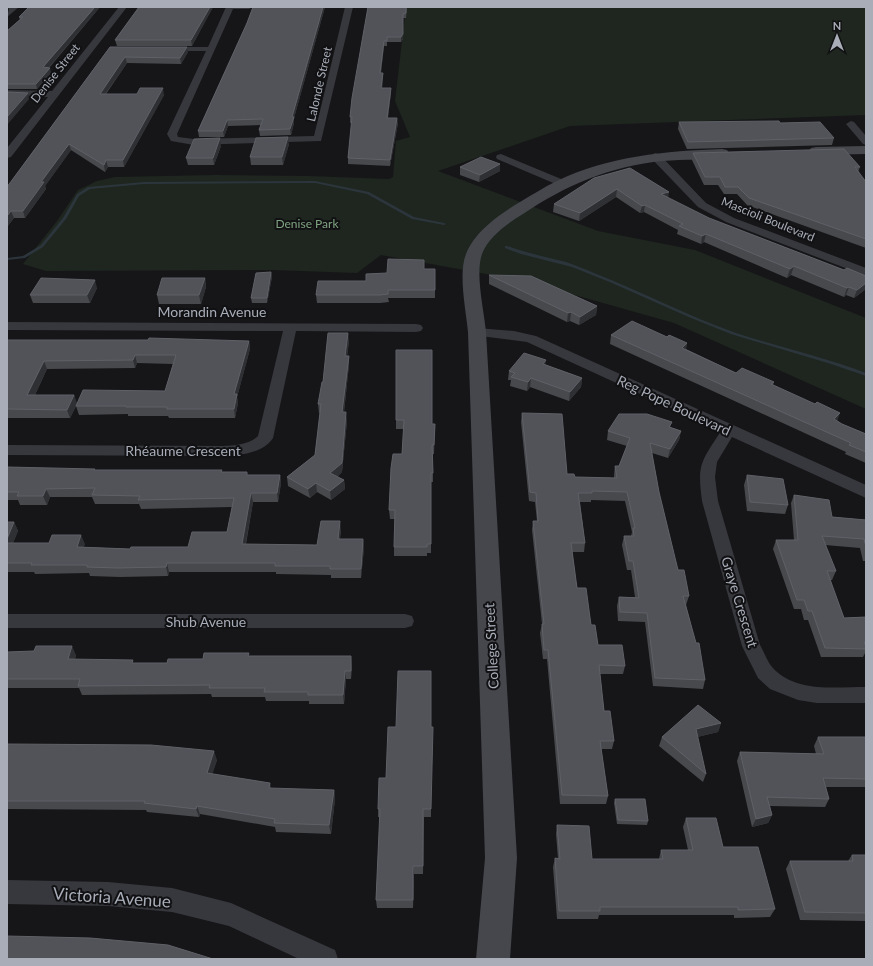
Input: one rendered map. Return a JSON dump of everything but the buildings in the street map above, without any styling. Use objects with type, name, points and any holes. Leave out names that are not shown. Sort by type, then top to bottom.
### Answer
[{"type":"street","points":[[7,7],[15,7],[7,15]]},
{"type":"street","name":"Denise Street","points":[[9,151],[94,49],[123,7]]},
{"type":"street","points":[[157,49],[212,50],[230,7],[248,7]]},
{"type":"street","name":"Lalonde Street","points":[[212,50],[172,134],[174,140],[194,142],[315,140],[318,139],[321,132],[348,7]]},
{"type":"street","points":[[7,93],[56,94]]},
{"type":"street","points":[[851,124],[866,142]]},
{"type":"street","points":[[805,151],[866,150]]},
{"type":"street","name":"College Street","points":[[493,959],[501,858],[477,332],[472,274],[474,255],[482,240],[509,216],[562,183],[614,164],[655,156],[737,152]]},
{"type":"street","name":"Mascioli Boulevard","points":[[655,156],[702,205],[730,220],[866,272]]},
{"type":"street","points":[[501,157],[562,183]]},
{"type":"street","name":"Morandin Avenue","points":[[7,326],[416,328]]},
{"type":"street","name":"Rhéaume Crescent","points":[[7,450],[223,451],[247,449],[258,445],[265,438],[290,328]]},
{"type":"street","name":"Reg Pope Boulevard","points":[[477,332],[514,335],[531,339],[866,492]]},
{"type":"street","name":"Graye Crescent","points":[[729,430],[709,462],[707,477],[710,501],[755,652],[765,672],[777,683],[788,688],[817,696],[866,696]]},
{"type":"street","name":"Shub Avenue","points":[[7,621],[405,621]]},
{"type":"street","name":"Victoria Avenue","points":[[7,892],[108,894],[172,900],[231,915],[326,959]]},
{"type":"green space","name":"Denise Park","points":[[406,7],[866,7],[866,115],[570,126],[438,171],[598,231],[695,250],[866,318],[866,409],[674,323],[525,281],[381,255],[357,273],[272,270],[46,271],[23,264],[57,221],[78,190],[97,181],[115,177],[216,175],[389,179],[393,177],[396,141],[410,137],[395,101]]},
{"type":"waterway","points":[[7,259],[24,257],[42,246],[65,218],[78,195],[89,188],[144,183],[315,182],[368,193],[413,218],[444,224]]},
{"type":"waterway","points":[[506,247],[573,266],[733,333],[833,363],[866,375]]}]
